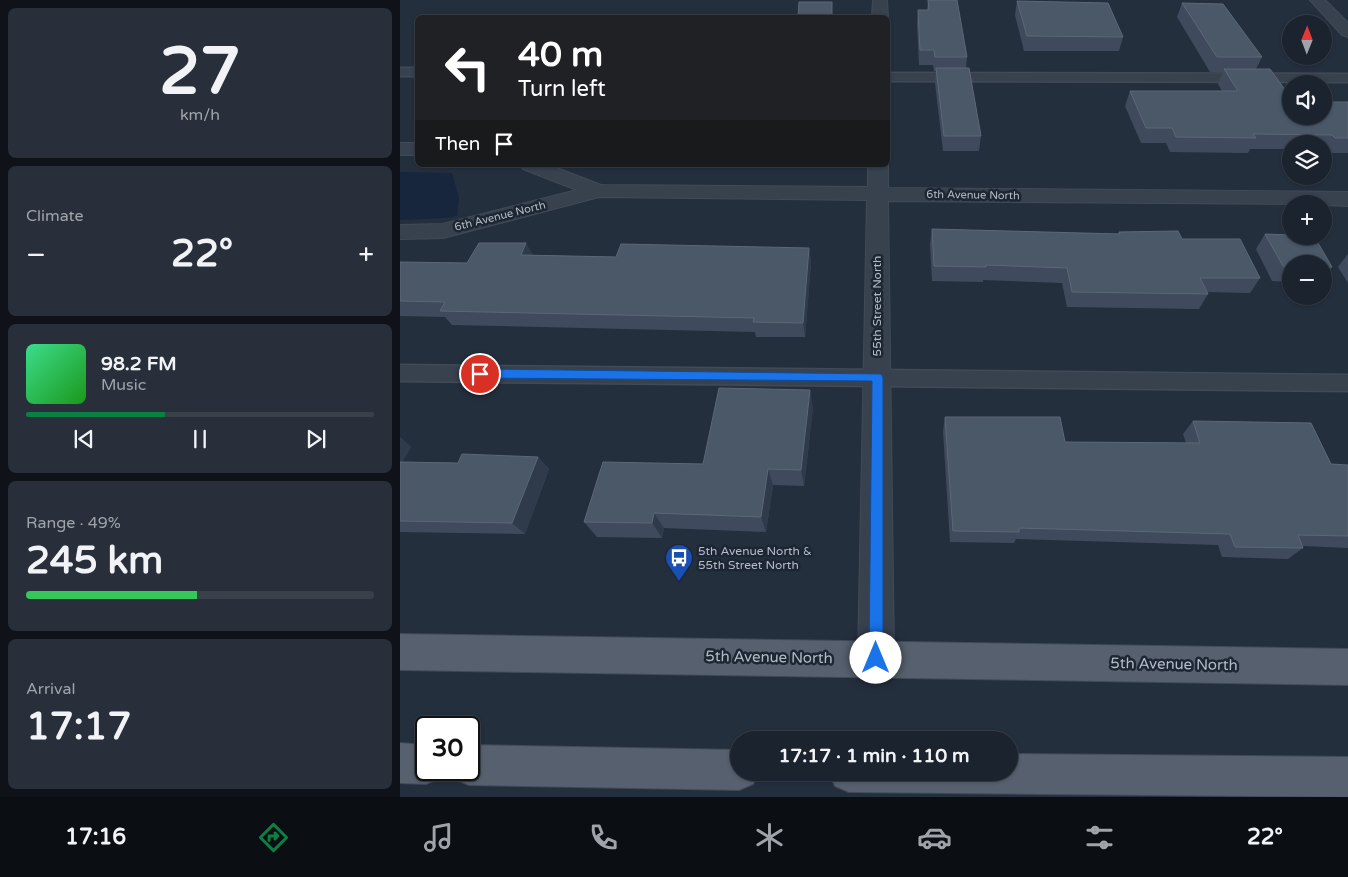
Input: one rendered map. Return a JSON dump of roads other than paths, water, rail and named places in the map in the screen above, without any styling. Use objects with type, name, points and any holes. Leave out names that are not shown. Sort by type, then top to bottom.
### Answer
[{"type":"main road","name":"5th Avenue North","points":[[400,652],[876,658],[1348,667]]},
{"type":"main road","points":[[400,763],[415,764]]},
{"type":"main road","points":[[480,765],[730,770]]},
{"type":"main road","points":[[1018,774],[1348,777]]},
{"type":"street","points":[[880,0],[880,15]]},
{"type":"street","points":[[1317,0],[1348,32]]},
{"type":"street","points":[[400,149],[415,149]]},
{"type":"street","name":"6th Avenue North","points":[[536,167],[599,190]]},
{"type":"street","name":"55th Street North","points":[[876,658],[878,167]]},
{"type":"street","name":"6th Avenue North","points":[[400,232],[442,231],[599,190],[1348,199]]},
{"type":"street","points":[[877,781],[877,797]]},
{"type":"lane","points":[[400,72],[415,72]]},
{"type":"lane","points":[[890,77],[1348,78]]},
{"type":"lane","points":[[400,373],[1348,383]]},
{"type":"water","points":[[400,172],[452,173],[459,198],[457,216],[400,220]]},
{"type":"place","name":"5th Avenue North & 55th Street North","points":[[679,582]]}]
